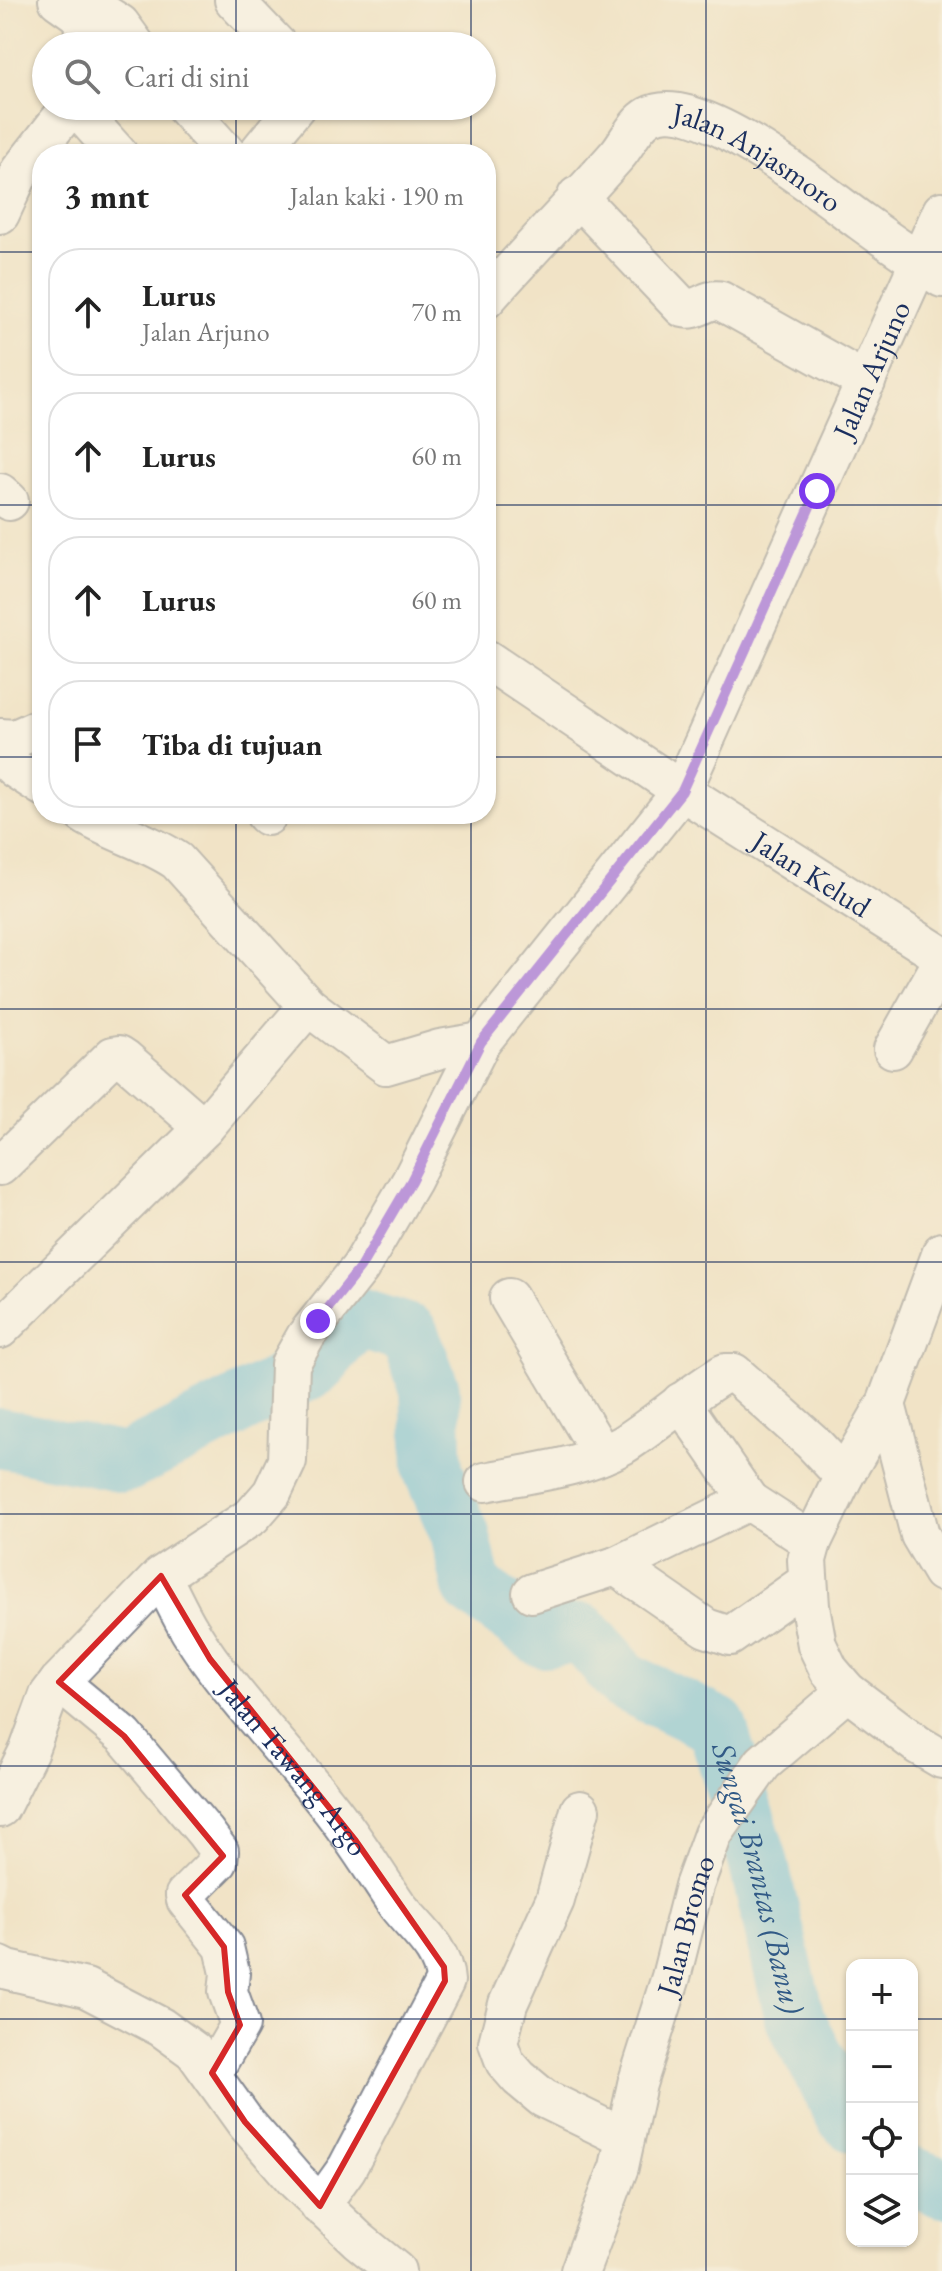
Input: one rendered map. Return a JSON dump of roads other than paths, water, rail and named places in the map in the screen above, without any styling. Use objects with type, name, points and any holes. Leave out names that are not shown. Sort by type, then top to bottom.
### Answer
[{"type":"street","points":[[234,0],[265,32]]},
{"type":"street","points":[[82,14],[120,24],[126,32]]},
{"type":"street","name":"Jalan Anjasmoro","points":[[496,288],[621,151],[641,123],[651,115],[669,113],[693,117],[723,128],[764,151],[931,270]]},
{"type":"street","points":[[0,214],[10,162],[57,120]]},
{"type":"street","points":[[86,120],[109,144]]},
{"type":"street","points":[[197,120],[218,144]]},
{"type":"street","points":[[265,144],[285,120]]},
{"type":"street","points":[[577,196],[683,308],[696,309],[712,300],[721,301],[866,382]]},
{"type":"street","name":"Jalan Arjuno","points":[[161,1576],[252,1516],[272,1493],[287,1461],[290,1364],[306,1336],[367,1256],[411,1181],[481,1042],[682,791],[866,382],[931,270],[942,211]]},
{"type":"street","name":"Jalan Kelud","points":[[496,666],[682,791],[942,959]]},
{"type":"street","points":[[0,738],[15,739],[32,731]]},
{"type":"street","points":[[0,753],[14,768],[32,780]]},
{"type":"street","points":[[101,824],[165,852],[177,861],[308,1006],[386,1065],[440,1049],[481,1042]]},
{"type":"street","points":[[893,1049],[942,959]]},
{"type":"street","points":[[0,1329],[204,1128],[308,1006]]},
{"type":"street","points":[[0,1166],[113,1056],[119,1055],[125,1059],[204,1128]]},
{"type":"street","points":[[942,1252],[886,1404],[844,1476],[812,1542],[807,1560],[807,1582],[817,1645],[829,1670],[847,1691],[918,1745],[942,1759]]},
{"type":"street","points":[[509,1298],[602,1455]]},
{"type":"street","points":[[485,1482],[602,1455],[622,1445],[725,1373],[734,1373],[812,1442],[844,1476]]},
{"type":"street","points":[[681,1402],[749,1501],[812,1542]]},
{"type":"street","points":[[886,1404],[920,1535],[942,1572]]},
{"type":"street","points":[[532,1593],[616,1566],[749,1501]]},
{"type":"street","points":[[616,1566],[706,1628],[730,1636],[807,1582]]},
{"type":"street","points":[[0,1808],[29,1750],[49,1695],[161,1576]]},
{"type":"street","name":"Jalan Tawang Argo","points":[[161,1576],[190,1631],[217,1669],[349,1831],[398,1906],[437,1952],[444,1967],[445,1981],[347,2168],[320,2206]]},
{"type":"street","points":[[59,1682],[124,1736],[219,1851],[218,1862],[185,1895],[224,1947],[230,1973],[228,1992],[240,2025],[212,2073]]},
{"type":"street","name":"Jalan Bromo","points":[[580,2271],[607,2202],[694,1886],[713,1834],[763,1763],[847,1691]]},
{"type":"street","points":[[580,1810],[555,1900],[508,2004],[498,2043],[505,2062],[543,2098],[625,2138]]},
{"type":"street","points":[[0,1966],[86,1988],[161,2027],[194,2051],[245,2122],[320,2206],[396,2271]]},
{"type":"waterway","name":"Sungai Brantas (Banu)","points":[[0,1438],[125,1463],[315,1367],[356,1317],[409,1334],[430,1389],[433,1471],[460,1534],[472,1587],[543,1638],[582,1633],[624,1681],[717,1726],[758,1861],[795,2019],[846,2116]]},
{"type":"waterway","name":"Sungai Brantas (Banu)","points":[[918,2178],[942,2188]]}]
